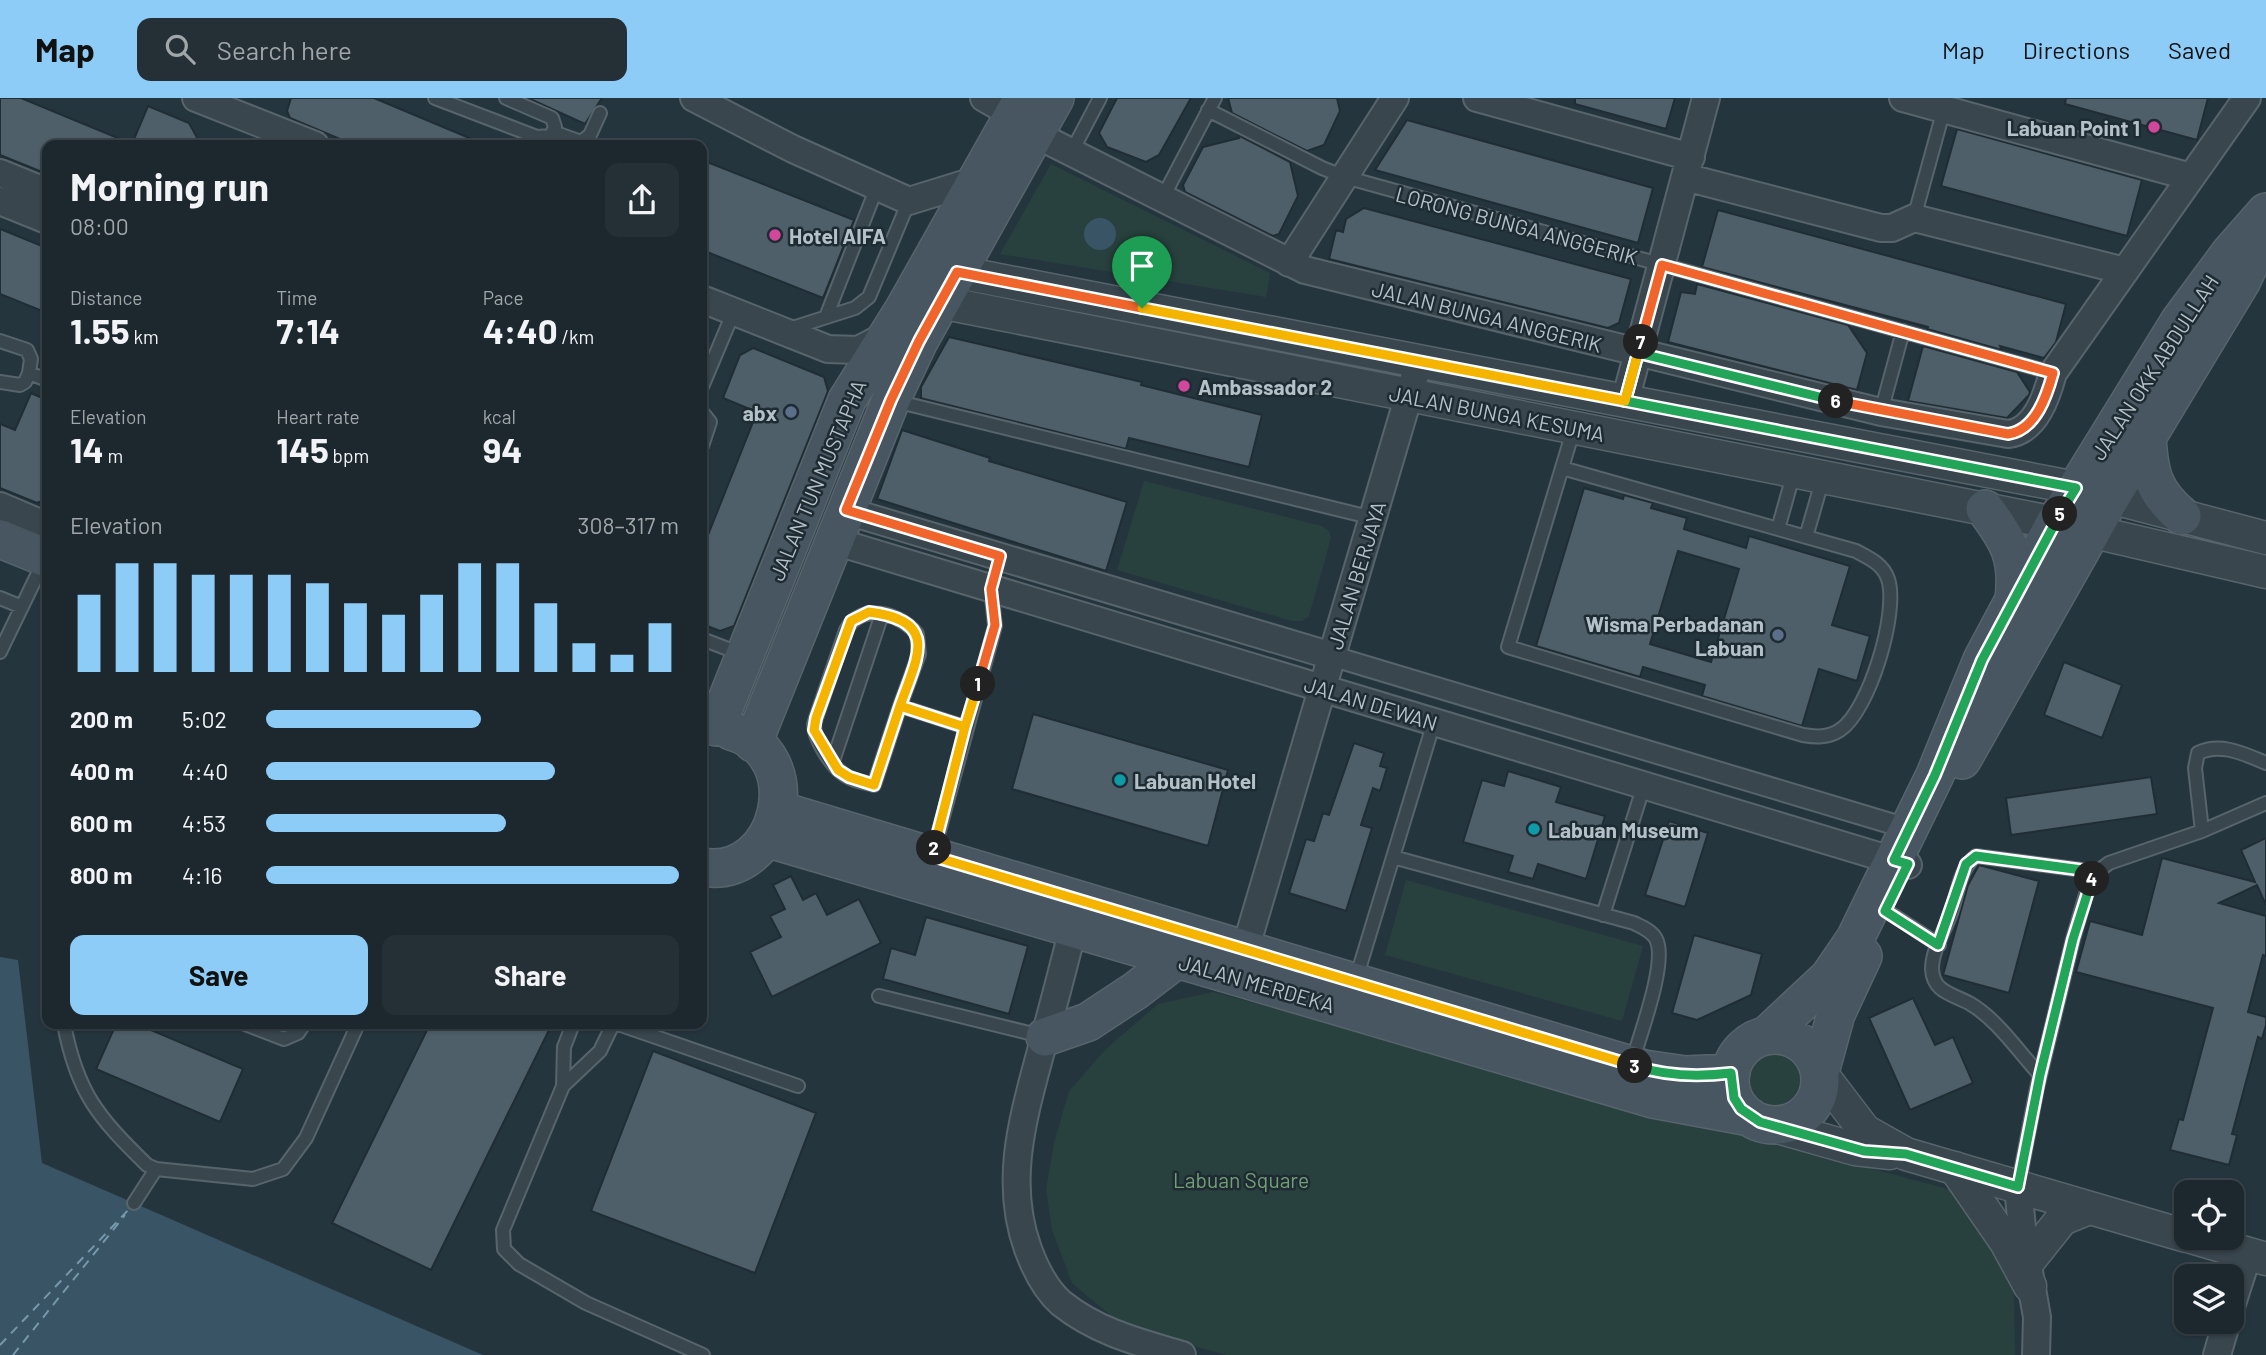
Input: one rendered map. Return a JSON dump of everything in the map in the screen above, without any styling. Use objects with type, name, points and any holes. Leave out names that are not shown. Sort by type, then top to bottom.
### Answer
[{"type":"main road","name":"JALAN TUN MUSTAPHA","points":[[709,728],[744,656],[846,401],[977,180],[1014,111],[1055,98]]},
{"type":"main road","name":"JALAN TUN MUSTAPHA","points":[[753,743],[891,400],[949,287],[1014,111]]},
{"type":"main road","name":"JALAN OKK ABDULLAH","points":[[1820,1072],[1836,1014],[1885,911],[1904,851],[1982,660],[2055,523],[2179,323],[2230,253],[2266,212]]},
{"type":"main road","name":"JALAN OKK ABDULLAH","points":[[1766,1036],[1795,1011],[1841,961],[2111,497],[2241,282],[2266,231]]},
{"type":"main road","points":[[2147,436],[2149,464],[2155,484],[2165,502],[2182,516]]},
{"type":"main road","points":[[1986,509],[2012,550],[2016,566],[2014,600]]},
{"type":"main road","points":[[0,539],[42,546]]},
{"type":"main road","points":[[707,867],[730,865],[750,855],[772,824],[779,791],[775,773],[766,757],[753,743],[735,732],[709,728]]},
{"type":"main road","name":"JALAN MERDEKA","points":[[772,824],[932,856],[1631,1065],[1664,1073],[1709,1076],[1731,1073]]},
{"type":"main road","name":"JALAN MERDEKA","points":[[772,824],[1073,929],[1653,1099],[1760,1121]]},
{"type":"main road","points":[[1045,1037],[1088,1022],[1177,959]]},
{"type":"main road","points":[[1780,1035],[1794,1039],[1806,1047],[1815,1059],[1820,1072],[1817,1099],[1798,1119],[1760,1121],[1734,1098],[1731,1073],[1735,1060],[1743,1049],[1766,1036],[1780,1035]]},
{"type":"street","points":[[196,98],[250,108],[306,140]]},
{"type":"street","points":[[694,98],[793,149],[909,201],[977,180]]},
{"type":"street","points":[[1289,263],[1395,98]]},
{"type":"street","points":[[1477,98],[1881,228],[1892,228],[1914,218],[2125,271]]},
{"type":"street","points":[[1625,401],[1706,98]]},
{"type":"street","points":[[1903,98],[2191,177]]},
{"type":"street","points":[[2053,373],[2247,98]]},
{"type":"street","name":"JALAN BUNGA ANGGERIK","points":[[1014,111],[1071,153],[1305,270],[1881,412],[2002,434],[2014,433],[2024,428],[2044,403],[2053,373]]},
{"type":"street","points":[[0,173],[42,190]]},
{"type":"street","points":[[0,201],[42,218]]},
{"type":"street","name":"JALAN BUNGA KESUMA","points":[[949,287],[1419,361],[2076,488],[2266,538]]},
{"type":"street","name":"JALAN BUNGA KESUMA","points":[[949,287],[1409,396],[2055,523],[2266,572]]},
{"type":"street","points":[[707,301],[828,349],[842,351],[865,347],[887,335]]},
{"type":"street","name":"JALAN BERJAYA","points":[[1245,950],[1419,361]]},
{"type":"street","points":[[0,506],[42,543]]},
{"type":"street","name":"JALAN DEWAN","points":[[840,526],[1000,556],[1332,656],[1904,851]]},
{"type":"street","name":"JALAN DEWAN","points":[[840,526],[991,589],[1644,785],[1904,851]]},
{"type":"street","points":[[991,589],[1000,556]]},
{"type":"street","points":[[1073,929],[1023,1119],[1016,1163],[1016,1200],[1022,1234],[1035,1270],[1059,1301],[1091,1324],[1120,1337],[1182,1355]]},
{"type":"street","name":"JALAN MERDEKA","points":[[1820,1072],[1865,1131],[1906,1154]]},
{"type":"street","name":"JALAN MERDEKA","points":[[1760,1121],[1864,1151],[1906,1154],[2174,1233]]},
{"type":"street","points":[[1955,1168],[2029,1275]]},
{"type":"street","points":[[2018,1187],[2019,1211],[2036,1317],[2036,1355]]},
{"type":"street","points":[[2029,1275],[2062,1219],[2089,1208]]},
{"type":"street","name":"JALAN MERDEKA","points":[[2235,1250],[2257,1256]]},
{"type":"street","points":[[2244,1282],[2257,1256]]},
{"type":"street","points":[[2217,1355],[2223,1334]]},
{"type":"lane","points":[[435,98],[541,139],[554,132],[576,140]]},
{"type":"lane","points":[[506,98],[550,116],[554,122],[554,132]]},
{"type":"lane","points":[[1071,153],[1100,98]]},
{"type":"lane","points":[[1162,199],[1215,98]]},
{"type":"lane","points":[[1914,218],[1944,109]]},
{"type":"lane","name":"LORONG BUNGA ANGGERIK","points":[[1208,110],[1322,169],[1345,177],[2053,373]]},
{"type":"lane","points":[[584,140],[590,135],[600,113]]},
{"type":"lane","points":[[826,317],[877,187]]},
{"type":"lane","points":[[782,331],[855,308],[869,298],[909,201]]},
{"type":"lane","points":[[707,375],[734,311]]},
{"type":"lane","points":[[1881,412],[1903,331]]},
{"type":"lane","points":[[0,341],[30,354],[29,373],[25,382],[20,385],[0,382]]},
{"type":"lane","points":[[29,373],[42,378]]},
{"type":"lane","points":[[891,400],[1373,518]]},
{"type":"lane","points":[[707,414],[710,422],[707,431]]},
{"type":"lane","points":[[1562,468],[1856,551],[1871,558],[1884,573],[1890,595],[1886,631],[1862,704],[1840,730],[1829,736],[1803,735],[1508,647],[1574,428]]},
{"type":"lane","points":[[1778,529],[1808,475]]},
{"type":"lane","points":[[1806,537],[1808,475]]},
{"type":"lane","points":[[0,652],[42,559]]},
{"type":"lane","points":[[932,856],[965,727],[995,625],[991,589]]},
{"type":"lane","points":[[0,597],[22,607]]},
{"type":"lane","points":[[869,612],[882,614],[911,626],[920,644],[900,706],[874,785],[843,774],[816,736],[816,718],[851,621],[869,612]]},
{"type":"lane","points":[[833,761],[882,614]]},
{"type":"lane","points":[[707,641],[744,656]]},
{"type":"lane","points":[[900,706],[965,727]]},
{"type":"lane","points":[[1355,982],[1434,722]]},
{"type":"lane","points":[[2202,831],[2194,768],[2198,753],[2208,748],[2221,747],[2266,763]]},
{"type":"lane","points":[[1603,915],[1644,785]]},
{"type":"lane","points":[[2018,1187],[2040,1075],[2089,884],[2097,872],[2109,863],[2202,831],[2266,803]]},
{"type":"lane","points":[[2040,1075],[1987,1017],[1968,1002],[1945,993],[1938,987],[1932,969],[1938,945],[1966,864],[1976,856],[2097,872]]},
{"type":"lane","points":[[1393,857],[1647,929],[1656,939],[1660,952],[1659,966],[1631,1065]]},
{"type":"lane","points":[[1885,911],[1938,945]]},
{"type":"lane","points":[[879,996],[1045,1037]]},
{"type":"lane","points":[[65,1029],[80,1084],[96,1112],[147,1165],[156,1169],[253,1180],[284,1169],[306,1138],[356,1029]]},
{"type":"lane","points":[[258,1029],[284,1039],[301,1029]]},
{"type":"lane","points":[[571,1029],[564,1047],[563,1086],[503,1230],[505,1249],[519,1264],[586,1303],[703,1355]]},
{"type":"lane","points":[[563,1086],[600,1051],[612,1029]]},
{"type":"lane","points":[[630,1029],[797,1086]]},
{"type":"lane","points":[[134,1203],[156,1169]]},
{"type":"green space","points":[[1051,164],[1270,273],[1266,297],[1000,254]]},
{"type":"green space","points":[[1144,481],[1322,526],[1329,531],[1331,538],[1309,616],[1302,621],[1292,621],[1117,570]]},
{"type":"green space","points":[[1406,880],[1643,946],[1622,1021],[1385,955]]},
{"type":"green space","name":"Labuan Square","points":[[1213,992],[1955,1191],[2013,1241],[2015,1355],[1226,1355],[1123,1326],[1072,1283],[1052,1230],[1046,1189],[1054,1143],[1069,1091],[1106,1049],[1158,1004]]},
{"type":"green space","points":[[1773,1052],[1792,1060],[1800,1079],[1792,1098],[1773,1106],[1754,1098],[1746,1079],[1754,1060]]},
{"type":"water","points":[[1100,218],[1111,223],[1116,234],[1111,245],[1100,250],[1089,245],[1084,234],[1089,223]]},
{"type":"water","points":[[0,957],[18,960],[42,1163],[483,1355],[0,1355]]},
{"type":"building","points":[[0,98],[21,98],[122,140],[42,140],[42,172],[0,155]]},
{"type":"building","points":[[291,98],[374,98],[474,140],[342,140],[290,118],[287,111]]},
{"type":"building","points":[[528,98],[602,98],[585,124]]},
{"type":"building","points":[[1117,98],[1191,98],[1159,155],[1146,162],[1107,147],[1099,133]]},
{"type":"building","points":[[1228,98],[1337,98],[1340,111],[1324,145],[1307,151],[1232,113]]},
{"type":"building","points":[[1575,98],[1675,98],[1666,129],[1575,104]]},
{"type":"building","points":[[2066,98],[2208,98],[2197,140],[2065,104]]},
{"type":"building","points":[[148,106],[189,123],[198,140],[134,140]]},
{"type":"building","points":[[1407,120],[1653,188],[1638,243],[1375,170]]},
{"type":"building","points":[[1957,129],[2142,180],[2127,236],[1941,186]]},
{"type":"building","points":[[1238,135],[1290,162],[1298,196],[1279,234],[1273,236],[1185,192],[1183,185],[1203,147],[1239,138]]},
{"type":"building","name":"Hotel AIFA","points":[[707,162],[854,220],[823,298],[707,252]]},
{"type":"building","points":[[1364,208],[1631,279],[1619,323],[1608,328],[1329,259],[1336,230],[1343,232],[1346,219]]},
{"type":"building","points":[[1718,210],[2066,304],[2056,342],[2044,358],[2000,346],[2002,350],[1927,329],[1928,327],[1702,267]]},
{"type":"building","points":[[0,229],[42,246],[42,311],[0,294]]},
{"type":"building","points":[[1697,284],[1848,325],[1867,353],[1857,390],[1668,342],[1681,292],[1695,294]]},
{"type":"building","points":[[949,337],[1142,382],[1141,385],[1262,415],[1249,467],[1129,438],[1126,449],[921,398],[921,387]]},
{"type":"building","points":[[1923,346],[2017,372],[2030,392],[2029,395],[2007,418],[1908,401]]},
{"type":"building","points":[[753,348],[824,377],[828,391],[734,626],[720,631],[707,626],[707,537],[757,412],[723,398],[740,355]]},
{"type":"building","points":[[31,393],[42,398],[42,501],[37,503],[0,488],[0,424],[15,430]]},
{"type":"building","points":[[902,430],[990,458],[989,461],[1127,502],[1106,571],[877,499]]},
{"type":"building","points":[[1584,488],[1623,499],[1624,495],[1653,503],[1651,508],[1687,518],[1684,529],[1746,548],[1749,536],[1850,566],[1832,625],[1870,636],[1857,681],[1819,669],[1802,726],[1702,696],[1705,685],[1643,667],[1640,677],[1536,646]],"holes":[[[1678,551],[1739,569],[1711,662],[1650,644]]]},
{"type":"building","points":[[2064,662],[2122,685],[2102,738],[2044,715]]},
{"type":"building","name":"Labuan Hotel","points":[[1033,714],[1228,770],[1208,846],[1012,789]]},
{"type":"building","points":[[1354,743],[1384,753],[1380,766],[1387,768],[1380,791],[1373,788],[1361,825],[1372,828],[1346,911],[1289,893],[1306,839],[1314,841],[1323,813],[1329,815]]},
{"type":"building","name":"Labuan Museum","points":[[1508,771],[1561,787],[1556,802],[1605,816],[1586,879],[1538,864],[1533,879],[1508,872],[1513,856],[1463,842],[1482,780],[1504,786]]},
{"type":"building","points":[[2151,777],[2157,814],[2011,835],[2006,798]]},
{"type":"building","points":[[1669,821],[1708,833],[1685,907],[1645,895]]},
{"type":"building","points":[[2266,838],[2266,905],[2257,885],[2219,903],[2266,916],[2266,956],[2263,955],[2248,1012],[2266,1017],[2266,1025],[2262,1039],[2258,1037],[2232,1134],[2237,1135],[2229,1165],[2170,1150],[2179,1119],[2183,1120],[2213,1008],[2076,972],[2090,921],[2142,935],[2162,858],[2255,882],[2241,850]]},
{"type":"building","points":[[1979,865],[2039,881],[2009,993],[1943,975],[1968,885]]},
{"type":"building","points":[[791,876],[803,900],[816,893],[827,915],[859,899],[881,943],[772,997],[750,952],[781,937],[770,916],[785,909],[773,885]]},
{"type":"building","points":[[926,917],[1028,946],[1009,1014],[883,979],[891,948],[915,955]]},
{"type":"building","points":[[1694,935],[1762,954],[1751,995],[1697,1020],[1672,1013]]},
{"type":"building","points":[[1913,998],[1935,1045],[1953,1037],[1973,1083],[1910,1110],[1869,1018]]},
{"type":"building","points":[[114,1029],[149,1029],[243,1069],[220,1122],[96,1069]]},
{"type":"building","points":[[428,1029],[550,1029],[431,1270],[332,1223]]},
{"type":"building","points":[[653,1051],[816,1113],[755,1273],[591,1211]]},
{"type":"ferry route","points":[[0,1345],[132,1206]]},
{"type":"ferry route","points":[[13,1355],[125,1215]]},
{"type":"place","name":"Labuan Point 1","points":[[2154,127]]},
{"type":"place","name":"Hotel AIFA","points":[[775,235]]},
{"type":"place","name":"Ambassador 2","points":[[1184,386]]},
{"type":"place","name":"abx","points":[[791,412]]},
{"type":"place","name":"Wisma Perbadanan Labuan","points":[[1778,635]]},
{"type":"place","name":"Labuan Hotel","points":[[1120,780]]},
{"type":"place","name":"Labuan Museum","points":[[1534,829]]},
{"type":"route","points":[[1142,308],[957,272],[919,341],[891,400],[846,510],[1000,556],[991,589],[995,625],[965,727],[900,706],[874,785],[849,777],[838,770],[816,736],[814,724],[851,621],[869,612],[879,613],[911,626],[920,644],[919,654],[900,706],[965,727],[932,856],[1644,1069],[1685,1075],[1731,1073],[1734,1098],[1741,1109],[1760,1122],[1864,1151],[1906,1154],[2018,1187],[2037,1088],[2073,939],[2089,884],[2097,872],[1976,856],[1966,864],[1938,945],[1885,911],[1908,864],[1894,860],[1935,775],[1973,678],[2076,488],[1625,401],[1638,353],[1881,412],[2008,434],[2024,428],[2044,403],[2053,373],[1662,265],[1638,353],[1625,401],[1142,308]]}]
